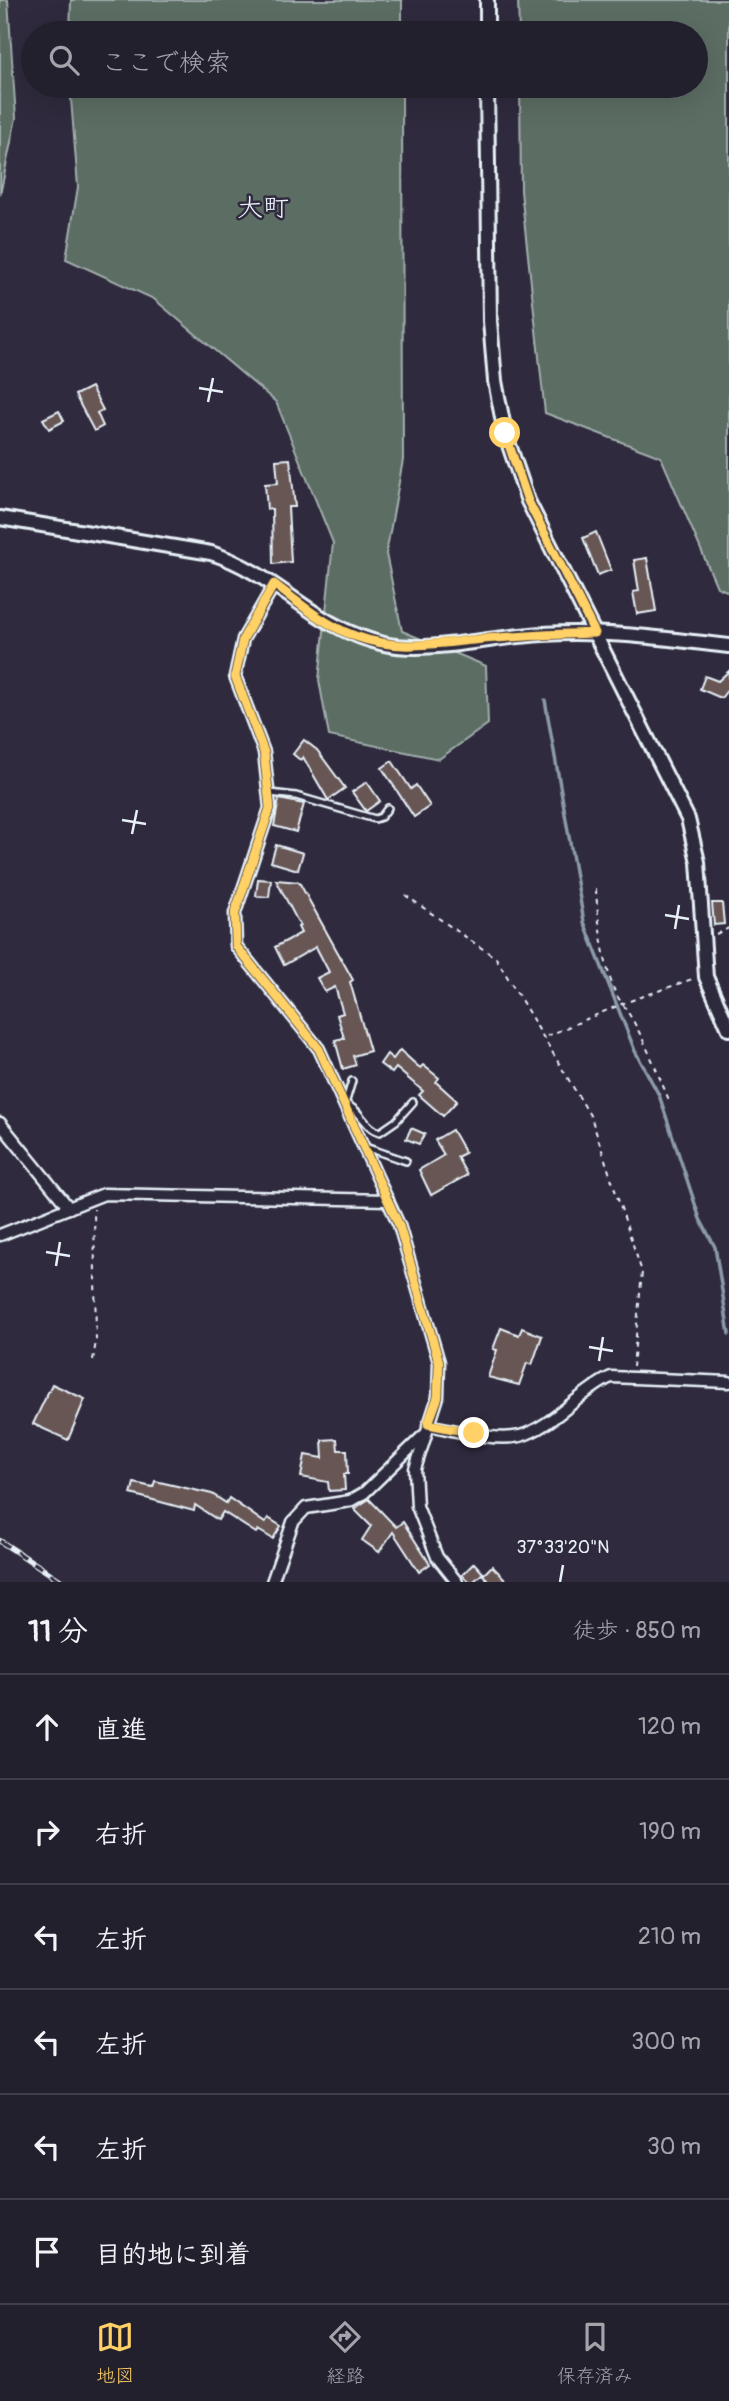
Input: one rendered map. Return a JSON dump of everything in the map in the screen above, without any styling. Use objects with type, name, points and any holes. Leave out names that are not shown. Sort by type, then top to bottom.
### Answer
[{"type":"street","points":[[487,0],[487,21]]},
{"type":"street","points":[[487,98],[490,321],[495,382],[505,433],[528,501],[688,819],[698,862],[706,977],[729,1029]]},
{"type":"street","points":[[0,518],[211,553],[237,561],[274,584],[318,618],[355,636],[387,645],[421,646],[544,634],[595,633],[729,646]]},
{"type":"street","points":[[274,584],[243,639],[235,676],[264,752],[270,793],[270,808],[262,838],[235,913],[236,946],[319,1049],[388,1200],[426,1309],[439,1362],[438,1397],[415,1469],[417,1506],[437,1557],[457,1582]]},
{"type":"street","points":[[0,1123],[69,1208]]},
{"type":"street","points":[[0,1235],[104,1194],[388,1200]]},
{"type":"street","points":[[272,1582],[293,1522],[306,1508],[350,1501],[357,1497],[427,1429],[522,1436],[560,1412],[594,1385],[611,1377],[729,1382]]},
{"type":"lane","points":[[270,793],[296,796],[375,818],[382,817],[388,808]]},
{"type":"lane","points":[[352,1081],[345,1104],[354,1107],[373,1130],[380,1132],[396,1121],[412,1102]]},
{"type":"lane","points":[[365,1147],[406,1161]]},
{"type":"path","points":[[596,889],[604,952],[619,999],[624,1003],[669,1100]]},
{"type":"path","points":[[405,895],[496,958],[591,1117],[642,1272],[632,1376]]},
{"type":"path","points":[[545,1037],[624,1003],[706,977]]},
{"type":"path","points":[[93,1360],[96,1341],[94,1198]]},
{"type":"green space","points":[[0,0],[8,0],[16,118],[0,195]]},
{"type":"green space","points":[[71,0],[402,0],[402,21],[70,21]]},
{"type":"green space","points":[[518,0],[729,0],[729,592],[717,587],[661,457],[545,413],[521,191],[520,98],[708,98],[708,21],[519,21]]},
{"type":"green space","points":[[71,98],[402,98],[403,460],[386,554],[402,631],[486,666],[488,724],[439,759],[329,736],[319,680],[333,543],[276,402],[154,299],[66,259],[78,187]]},
{"type":"building","points":[[91,387],[103,410],[97,413],[103,426],[94,431],[75,395]]},
{"type":"building","points":[[59,411],[64,421],[49,429],[43,419]]},
{"type":"building","points":[[290,459],[295,507],[288,507],[291,562],[273,564],[272,509],[267,509],[265,484],[278,483],[276,460]]},
{"type":"building","points":[[596,532],[611,570],[598,575],[583,538]]},
{"type":"building","points":[[647,558],[656,611],[637,614],[633,592],[639,591],[634,560]]},
{"type":"building","points":[[729,671],[729,688],[721,698],[700,689],[705,676],[718,681]]},
{"type":"building","points":[[304,740],[317,750],[345,788],[328,800],[303,757],[300,760],[293,754]]},
{"type":"building","points":[[392,761],[411,789],[416,785],[430,806],[414,817],[382,768]]},
{"type":"building","points":[[367,782],[380,801],[366,811],[352,792]]},
{"type":"building","points":[[279,799],[304,804],[296,832],[274,826]]},
{"type":"building","points":[[276,845],[303,853],[298,870],[271,862]]},
{"type":"building","points":[[258,879],[271,880],[269,897],[256,896]]},
{"type":"building","points":[[276,880],[299,882],[353,980],[350,982],[370,1051],[353,1056],[356,1065],[343,1069],[335,1040],[344,1038],[337,1015],[343,1013],[335,987],[325,992],[317,978],[329,972],[316,947],[284,965],[275,947],[301,933]]},
{"type":"building","points":[[712,903],[722,903],[724,924],[714,925]]},
{"type":"building","points":[[400,1050],[420,1068],[423,1065],[439,1078],[436,1082],[457,1101],[443,1116],[419,1095],[423,1091],[396,1068],[392,1073],[380,1064],[387,1054],[393,1059]]},
{"type":"building","points":[[411,1128],[425,1134],[419,1144],[406,1139]]},
{"type":"building","points":[[452,1130],[465,1153],[457,1157],[467,1175],[431,1195],[419,1170],[444,1155],[435,1140]]},
{"type":"building","points":[[501,1328],[519,1335],[522,1328],[542,1336],[532,1365],[527,1363],[519,1385],[488,1377],[497,1350],[493,1349]]},
{"type":"building","points":[[52,1384],[85,1399],[68,1440],[33,1424]]},
{"type":"building","points":[[337,1439],[338,1450],[347,1450],[348,1474],[344,1474],[345,1490],[329,1491],[328,1482],[301,1477],[305,1455],[323,1458],[322,1440]]},
{"type":"building","points":[[155,1481],[212,1494],[226,1503],[229,1498],[265,1523],[268,1518],[281,1526],[273,1539],[258,1530],[256,1533],[223,1512],[218,1520],[195,1505],[194,1511],[131,1494],[134,1483],[153,1487]]},
{"type":"building","points":[[369,1499],[396,1527],[403,1522],[430,1564],[419,1572],[393,1532],[379,1552],[362,1540],[371,1526],[354,1509]]},
{"type":"building","points":[[474,1563],[483,1573],[473,1582],[469,1582],[462,1575]]},
{"type":"building","points":[[492,1566],[508,1582],[490,1582],[483,1575]]},
{"type":"waterway","points":[[545,700],[584,922],[635,1051],[659,1095],[700,1219],[715,1247],[729,1334]]},
{"type":"railway","points":[[0,1541],[63,1582]]},
{"type":"district","name":"大町","points":[[263,208]]},
{"type":"route","points":[[474,1433],[428,1424],[438,1397],[439,1362],[426,1309],[399,1225],[319,1049],[236,946],[233,931],[235,913],[270,808],[264,752],[235,676],[243,639],[274,584],[318,618],[355,636],[387,645],[421,646],[544,634],[595,633],[528,501],[505,433]]}]
